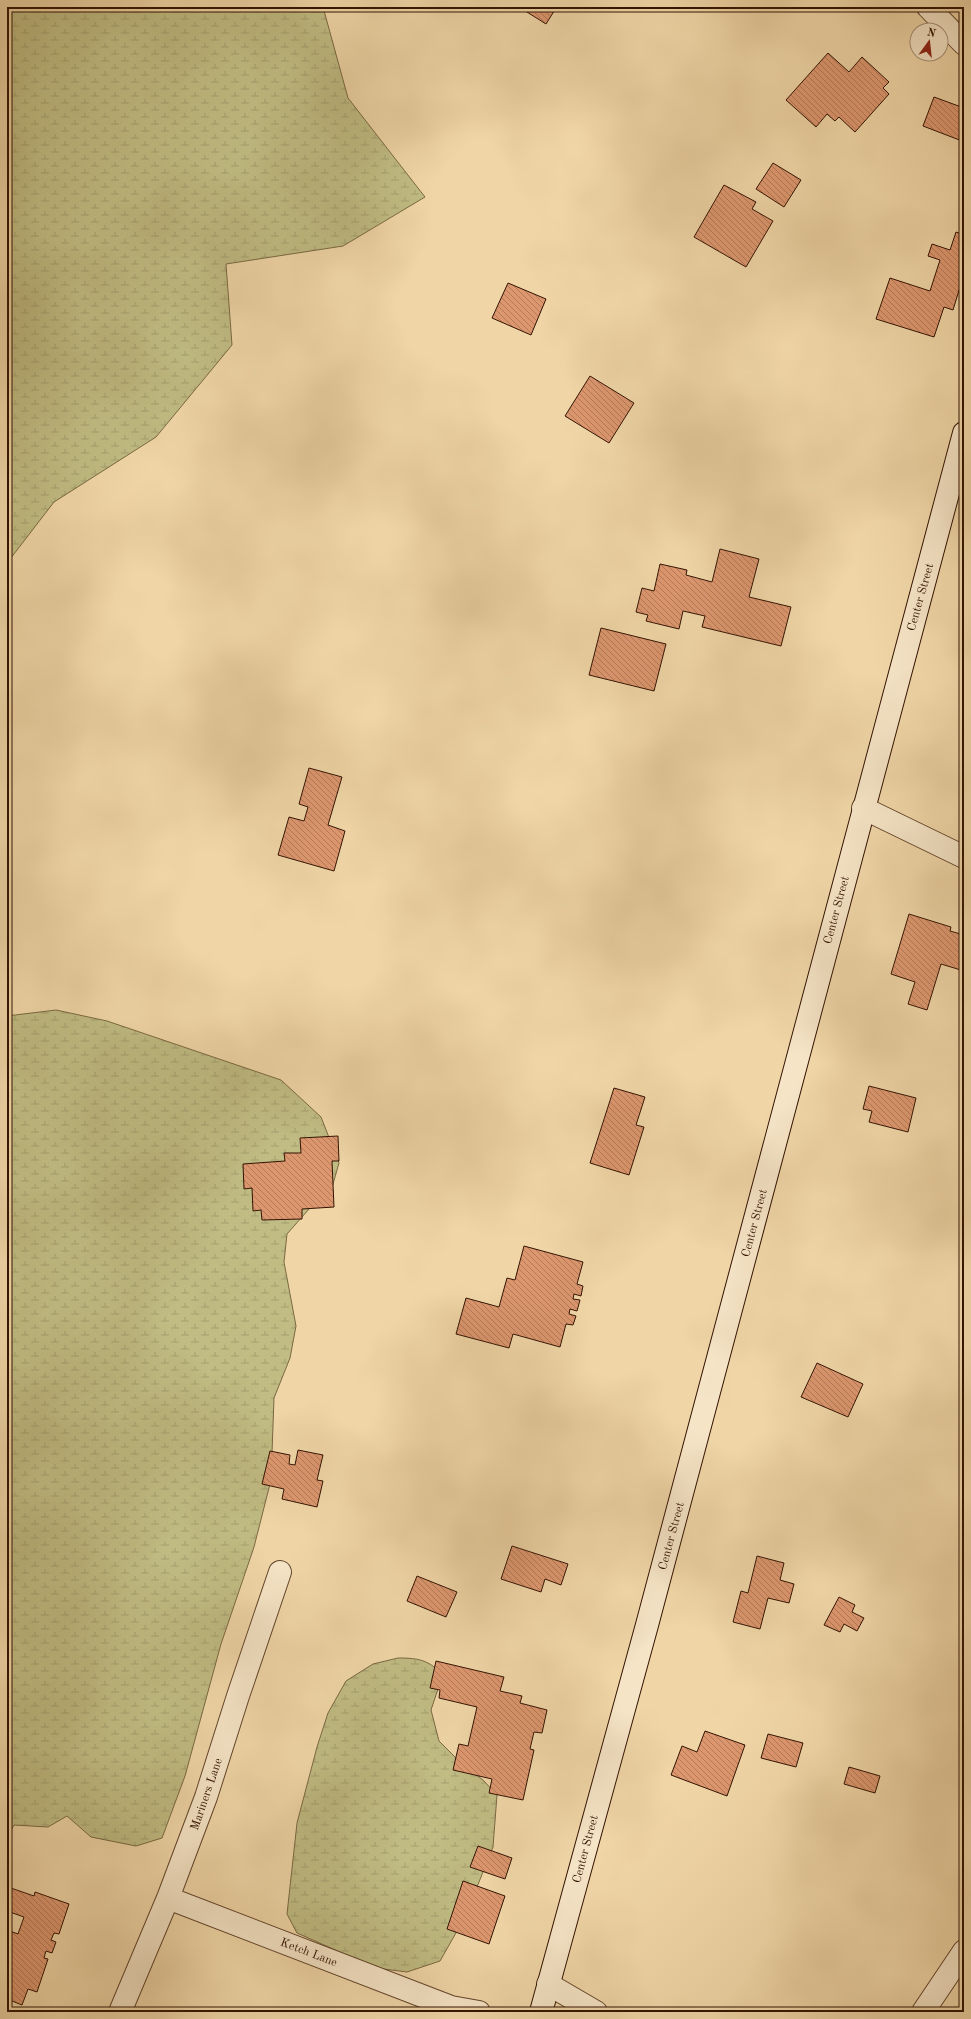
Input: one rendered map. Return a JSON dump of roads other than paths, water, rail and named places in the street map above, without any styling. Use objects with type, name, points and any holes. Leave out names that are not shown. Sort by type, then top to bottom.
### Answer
[{"type":"street","points":[[928,7],[964,44]]},
{"type":"street","name":"Center Street","points":[[537,2012],[548,1984],[647,1626],[863,808],[964,434]]},
{"type":"street","points":[[863,808],[964,857]]},
{"type":"street","name":"Mariners Lane","points":[[120,2012],[168,1898],[206,1797],[280,1572]]},
{"type":"street","name":"Ketch Lane","points":[[168,1898],[454,2009],[479,2012]]},
{"type":"street","points":[[923,2012],[964,1951]]},
{"type":"street","points":[[548,1984],[596,2012]]}]
